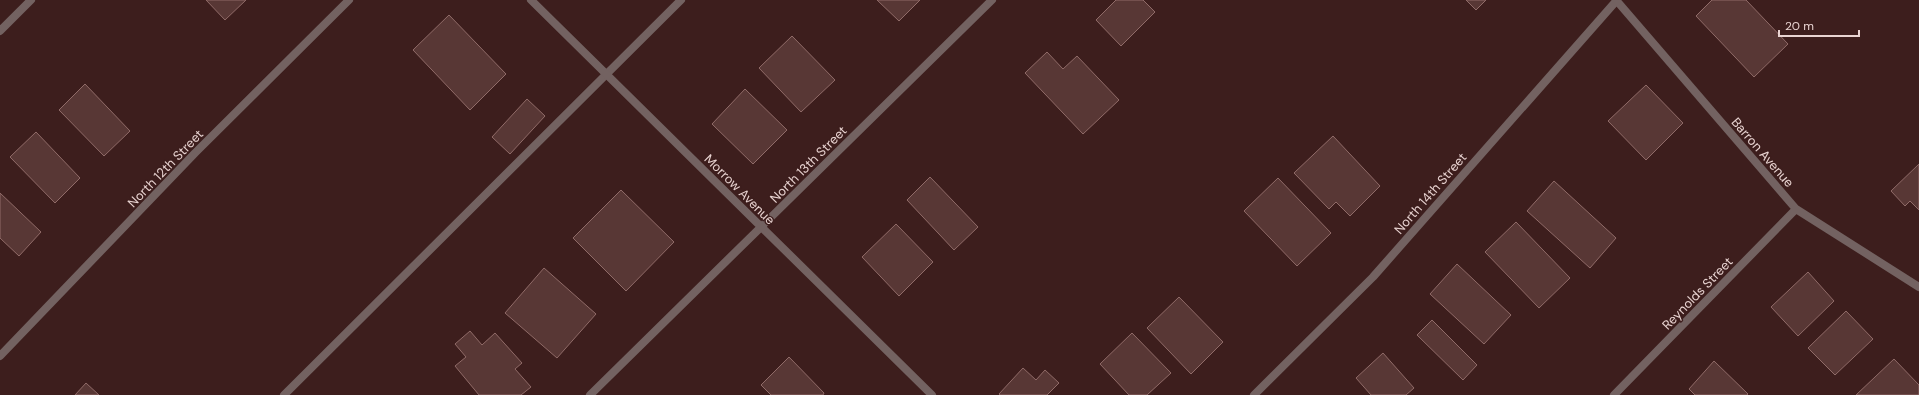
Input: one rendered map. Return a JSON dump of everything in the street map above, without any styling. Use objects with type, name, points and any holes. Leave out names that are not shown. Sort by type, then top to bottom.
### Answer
[{"type":"street","points":[[0,31],[31,0]]},
{"type":"street","name":"North 12th Street","points":[[0,356],[195,153],[349,0]]},
{"type":"street","name":"Morrow Avenue","points":[[530,0],[928,393]]},
{"type":"street","points":[[284,395],[681,0]]},
{"type":"street","name":"North 13th Street","points":[[590,395],[992,0]]},
{"type":"street","name":"Barron Avenue","points":[[1616,0],[1796,209],[1919,287]]},
{"type":"street","name":"North 14th Street","points":[[1254,395],[1373,277],[1616,0]]},
{"type":"street","name":"Reynolds Street","points":[[1614,395],[1796,209]]},
{"type":"building","points":[[206,0],[246,0],[225,20]]},
{"type":"building","points":[[877,0],[920,0],[899,21]]},
{"type":"building","points":[[1116,0],[1143,0],[1155,12],[1121,46],[1096,20]]},
{"type":"building","points":[[1466,0],[1486,0],[1476,10]]},
{"type":"building","points":[[1712,0],[1746,0],[1788,44],[1754,77],[1696,16]]},
{"type":"building","points":[[449,15],[506,74],[470,110],[413,50]]},
{"type":"building","points":[[792,36],[835,80],[801,112],[759,68]]},
{"type":"building","points":[[1047,52],[1063,69],[1077,56],[1119,100],[1083,134],[1025,73]]},
{"type":"building","points":[[85,84],[130,131],[104,156],[59,110]]},
{"type":"building","points":[[1646,85],[1683,123],[1646,160],[1608,121]]},
{"type":"building","points":[[745,89],[787,130],[753,164],[712,124]]},
{"type":"building","points":[[527,99],[545,116],[510,154],[492,137]]},
{"type":"building","points":[[36,132],[80,178],[55,203],[10,157]]},
{"type":"building","points":[[1333,136],[1380,186],[1350,216],[1336,202],[1329,209],[1294,173]]},
{"type":"building","points":[[1919,164],[1919,210],[1910,201],[1905,206],[1891,191]]},
{"type":"building","points":[[930,177],[978,227],[954,250],[907,200]]},
{"type":"building","points":[[1278,178],[1331,233],[1297,266],[1244,211]]},
{"type":"building","points":[[1554,181],[1616,238],[1590,268],[1527,211]]},
{"type":"building","points":[[621,190],[674,242],[626,291],[573,238]]},
{"type":"building","points":[[0,193],[41,232],[19,256],[0,238]]},
{"type":"building","points":[[1516,222],[1570,278],[1539,308],[1485,252]]},
{"type":"building","points":[[896,224],[933,262],[899,296],[862,257]]},
{"type":"building","points":[[1457,264],[1511,315],[1484,344],[1430,294]]},
{"type":"building","points":[[544,268],[596,314],[557,358],[505,313]]},
{"type":"building","points":[[1808,272],[1834,301],[1798,336],[1771,307]]},
{"type":"building","points":[[1179,297],[1223,342],[1191,374],[1147,328]]},
{"type":"building","points":[[1846,311],[1873,339],[1835,375],[1808,348]]},
{"type":"building","points":[[1432,320],[1477,365],[1463,380],[1417,335]]},
{"type":"building","points":[[470,331],[482,345],[495,333],[522,363],[515,369],[531,387],[521,395],[479,395],[455,366],[466,357],[455,344]]},
{"type":"building","points":[[1132,333],[1171,373],[1147,395],[1129,395],[1100,364]]},
{"type":"building","points":[[1383,353],[1414,388],[1406,395],[1371,395],[1356,378]]},
{"type":"building","points":[[789,357],[824,393],[823,395],[771,395],[761,385]]},
{"type":"building","points":[[1894,359],[1919,385],[1919,395],[1856,395]]},
{"type":"building","points":[[1714,361],[1748,394],[1747,395],[1695,395],[1689,389]]},
{"type":"building","points":[[1023,368],[1036,380],[1045,370],[1059,383],[1047,395],[1000,395],[999,394]]},
{"type":"building","points":[[86,383],[99,395],[75,395]]}]
